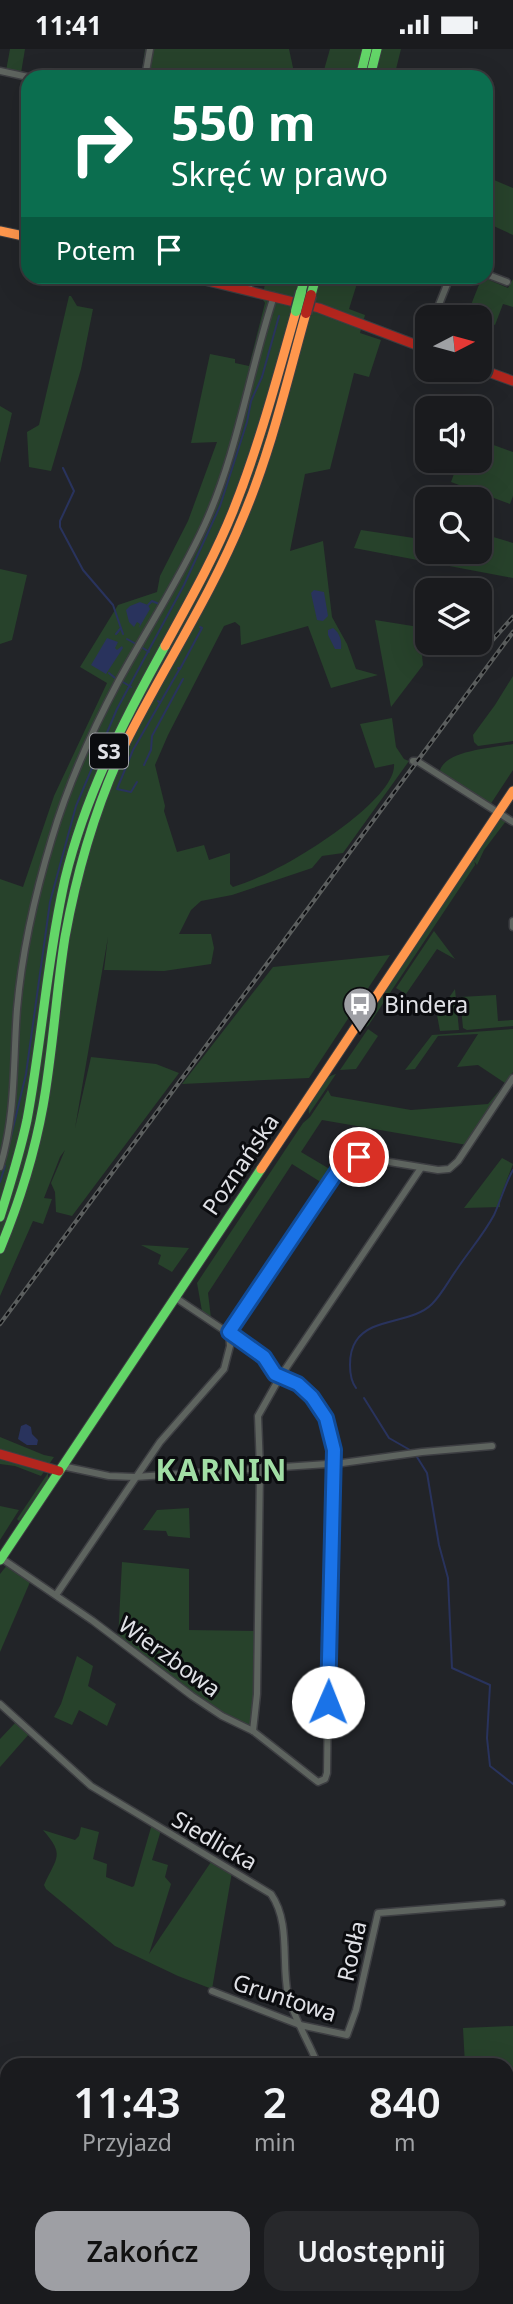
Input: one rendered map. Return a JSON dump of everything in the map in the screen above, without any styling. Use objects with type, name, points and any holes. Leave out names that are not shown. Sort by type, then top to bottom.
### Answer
[{"type":"main road","points":[[362,70],[367,49]]},
{"type":"main road","points":[[372,70],[377,49]]},
{"type":"main road","points":[[0,231],[21,236]]},
{"type":"main road","points":[[222,284],[319,308],[415,344]]},
{"type":"main road","name":"S3","points":[[305,284],[306,293]]},
{"type":"main road","name":"S3","points":[[0,1249],[20,1195],[35,1142],[49,1069],[70,915],[82,861],[99,808],[135,724],[214,580],[241,522],[272,435],[301,312],[312,284]]},
{"type":"main road","name":"S3","points":[[0,1217],[16,1168],[31,1105],[58,913],[78,831],[99,774],[125,719],[204,574],[230,518],[301,312]]},
{"type":"main road","points":[[492,373],[513,381]]},
{"type":"main road","name":"Poznańska","points":[[1,1559],[513,791]]},
{"type":"main road","points":[[0,1454],[61,1468]]},
{"type":"street","points":[[146,70],[150,49]]},
{"type":"street","points":[[0,71],[21,76]]},
{"type":"street","points":[[493,277],[507,282]]},
{"type":"street","points":[[248,290],[250,284]]},
{"type":"street","points":[[440,305],[447,284]]},
{"type":"street","points":[[0,1167],[12,1102],[18,997],[25,948],[52,838],[77,770],[104,709],[163,606],[207,520],[236,438],[274,296]]},
{"type":"street","points":[[415,761],[513,822]]},
{"type":"street","points":[[513,921],[513,927]]},
{"type":"street","points":[[56,1595],[160,1442],[223,1369],[230,1346],[229,1332],[342,1164],[359,1157],[421,1168],[449,1169],[458,1161],[513,1079]]},
{"type":"street","points":[[253,1731],[257,1694],[260,1468],[258,1416],[280,1377],[421,1168]]},
{"type":"street","points":[[176,1298],[264,1357],[275,1374],[298,1384],[312,1397],[320,1408],[332,1438],[333,1463]]},
{"type":"street","points":[[61,1468],[121,1478],[333,1463],[492,1446]]},
{"type":"street","name":"Wierzbowa","points":[[1,1559],[56,1595],[192,1696],[222,1716],[253,1731],[318,1782],[326,1779],[327,1773],[333,1463]]},
{"type":"street","name":"Siedlicka","points":[[0,1704],[91,1786],[271,1894],[281,1910],[287,1988],[292,2007],[315,2058]]},
{"type":"street","name":"Rodła","points":[[347,2035],[356,2010],[378,1913],[502,1903]]},
{"type":"street","name":"Gruntowa","points":[[212,1991],[300,2025],[347,2035]]},
{"type":"green space","points":[[10,49],[25,49],[21,73],[6,71]]},
{"type":"green space","points":[[145,49],[289,49],[294,70],[142,70]]},
{"type":"green space","points":[[330,49],[401,49],[396,70],[324,70]]},
{"type":"green space","points":[[493,180],[513,188],[513,235],[493,226]]},
{"type":"green space","points":[[513,279],[513,307],[503,304],[495,325],[492,324],[492,305],[471,305],[479,284],[493,284],[493,282],[508,288]]},
{"type":"green space","points":[[265,284],[357,284],[349,309],[365,315],[360,333],[381,340],[369,377],[354,373],[330,469],[305,474],[290,551],[323,541],[332,617],[347,644],[356,669],[378,675],[331,688],[308,626],[241,645],[240,626],[235,622],[224,626],[155,765],[164,811],[177,852],[204,845],[209,860],[230,853],[230,884],[233,887],[254,879],[305,853],[346,825],[365,809],[391,778],[394,764],[375,768],[360,724],[392,718],[396,747],[404,759],[409,761],[343,853],[322,856],[312,868],[232,895],[201,901],[191,910],[179,934],[211,934],[214,948],[211,964],[164,971],[104,970],[108,937],[75,1128],[91,1057],[156,1064],[179,1073],[72,1216],[56,1212],[55,1192],[51,1183],[65,1150],[44,1198],[52,1199],[43,1224],[33,1221],[0,1296],[0,879],[23,887],[54,796],[107,683],[80,667],[118,605],[157,592],[160,576],[188,521],[217,442],[191,443],[210,354],[235,359],[235,363],[249,366],[265,303],[262,298]]},
{"type":"green space","points":[[69,296],[77,306],[93,309],[81,369],[51,471],[29,467],[27,432],[39,425]]},
{"type":"green space","points":[[0,406],[12,413],[0,463]]},
{"type":"green space","points":[[492,444],[513,452],[513,496],[510,504],[492,497],[492,487],[464,487],[451,482],[454,473],[492,473]]},
{"type":"green space","points":[[361,530],[415,538],[415,560],[354,548]]},
{"type":"green space","points":[[492,537],[513,543],[513,578],[439,564],[492,564]]},
{"type":"green space","points":[[0,569],[27,575],[12,640],[0,644]]},
{"type":"green space","points":[[375,620],[415,626],[415,655],[422,655],[423,665],[391,707]]},
{"type":"green space","points":[[513,676],[513,741],[478,746],[473,735]]},
{"type":"green space","points":[[513,744],[513,770],[490,805],[442,774],[440,770],[444,763],[461,754]]},
{"type":"green space","points":[[499,819],[506,821],[484,850],[477,865],[474,862],[475,865],[368,1026],[363,1028],[366,1018]]},
{"type":"green space","points":[[434,931],[455,959],[437,949],[406,994],[396,988]]},
{"type":"green space","points":[[390,955],[309,1078],[182,1084],[273,967]]},
{"type":"green space","points":[[455,989],[459,1030],[440,1031],[437,1015]]},
{"type":"green space","points":[[496,995],[498,1021],[513,1020],[513,1026],[467,1030],[463,1028],[460,997]]},
{"type":"green space","points":[[368,1029],[378,1036],[356,1069],[340,1070]]},
{"type":"green space","points":[[513,1029],[513,1072],[505,1083],[478,1065],[457,1067],[478,1034],[438,1036],[415,1069],[405,1070],[432,1035]]},
{"type":"green space","points":[[336,1074],[309,1114],[310,1103],[316,1090],[326,1079]]},
{"type":"green space","points":[[328,1090],[331,1096],[411,1110],[488,1104],[498,1094],[467,1145],[322,1120],[301,1152],[338,1174],[327,1186],[292,1164],[208,1293],[211,1318],[202,1311],[197,1283],[303,1123]]},
{"type":"green space","points":[[502,1158],[513,1164],[500,1198],[500,1207],[464,1208]]},
{"type":"green space","points":[[141,1245],[189,1248],[172,1272],[158,1264],[161,1255]]},
{"type":"green space","points":[[0,1437],[54,1457],[41,1476],[15,1466],[0,1464]]},
{"type":"green space","points":[[48,1473],[48,1482],[19,1521],[17,1519]]},
{"type":"green space","points":[[0,1506],[19,1510],[0,1540]]},
{"type":"green space","points":[[189,1508],[190,1538],[168,1536],[166,1531],[143,1530],[157,1510]]},
{"type":"green space","points":[[122,1562],[189,1569],[189,1630],[257,1631],[256,1738],[118,1640]]},
{"type":"green space","points":[[8,1564],[30,1582],[0,1652],[0,1574]]},
{"type":"green space","points":[[77,1656],[93,1666],[88,1686],[116,1704],[107,1726],[79,1710],[72,1725],[54,1717]]},
{"type":"green space","points":[[16,1722],[29,1734],[0,1767],[0,1739]]},
{"type":"green space","points":[[152,1824],[161,1830],[152,1860],[168,1865],[165,1877],[171,1884],[149,1954],[211,1862],[232,1872],[212,1989],[115,1946],[44,1885],[57,1856],[54,1845],[43,1830],[75,1840],[81,1827],[99,1832],[93,1859],[107,1864],[106,1877],[132,1887]]},
{"type":"green space","points":[[513,2026],[513,2058],[465,2058],[463,2028]]},
{"type":"water","points":[[314,590],[324,592],[328,616],[323,621],[317,620],[311,593]]},
{"type":"water","points":[[140,602],[148,605],[150,609],[139,628],[140,624],[137,622],[134,627],[129,622],[126,610]]},
{"type":"water","points":[[333,628],[340,637],[341,649],[335,649],[328,635],[328,630]]},
{"type":"water","points":[[107,638],[118,642],[115,648],[117,650],[122,646],[123,648],[106,674],[91,665]]},
{"type":"water","points":[[26,1424],[31,1427],[32,1434],[38,1440],[37,1445],[27,1445],[18,1439],[21,1426]]},
{"type":"waterway","points":[[7,1153],[26,1074],[50,902],[76,806],[117,709],[184,585],[220,506],[279,316]]},
{"type":"waterway","points":[[63,468],[74,491],[60,521],[60,527],[83,570],[113,605],[123,634]]},
{"type":"waterway","points":[[148,605],[152,601],[159,604]]},
{"type":"waterway","points":[[178,668],[180,669],[202,628],[200,627]]},
{"type":"waterway","points":[[116,634],[121,628]]},
{"type":"waterway","points":[[127,639],[136,644]]},
{"type":"waterway","points":[[143,648],[149,652]]},
{"type":"waterway","points":[[158,701],[160,703],[179,670]]},
{"type":"waterway","points":[[109,673],[115,678]]},
{"type":"waterway","points":[[144,765],[151,750],[152,736],[183,679]]},
{"type":"waterway","points":[[123,682],[131,687]]},
{"type":"waterway","points":[[137,782],[131,792],[117,789],[133,750],[160,703]]},
{"type":"waterway","points":[[0,1182],[5,1166]]},
{"type":"waterway","points":[[356,1388],[350,1365],[351,1352],[356,1341],[371,1328],[414,1315],[436,1300],[490,1222],[513,1170]]},
{"type":"waterway","points":[[364,1398],[389,1438],[410,1450]]},
{"type":"waterway","points":[[417,1457],[427,1473],[439,1545],[448,1578],[452,1668],[490,1685],[487,1738],[490,1766],[513,1784]]},
{"type":"railway","points":[[492,641],[513,617]]},
{"type":"railway","points":[[0,1324],[513,632]]},
{"type":"traffic: fast","points":[[362,70],[367,49]]},
{"type":"traffic: fast","points":[[372,70],[377,49]]},
{"type":"traffic: fast","points":[[301,292],[303,284]]},
{"type":"traffic: fast","points":[[311,295],[314,284]]},
{"type":"traffic: fast","points":[[296,311],[301,292]]},
{"type":"traffic: fast","points":[[0,1217],[27,1120],[54,939],[73,848],[107,759],[165,646]]},
{"type":"traffic: fast","points":[[0,1249],[25,1179],[43,1106],[65,937],[75,888],[96,814],[125,744]]},
{"type":"traffic: fast","points":[[0,1560],[261,1169]]},
{"type":"traffic: slow","points":[[0,231],[21,236]]},
{"type":"traffic: slow","points":[[165,646],[233,511],[275,387],[296,311]]},
{"type":"traffic: slow","points":[[125,744],[202,604],[243,517],[270,441],[306,313]]},
{"type":"traffic: slow","points":[[261,1169],[513,791]]},
{"type":"traffic: jam","points":[[220,284],[319,308],[415,344]]},
{"type":"traffic: jam","points":[[306,313],[311,295]]},
{"type":"traffic: jam","points":[[492,373],[513,381]]},
{"type":"traffic: jam","points":[[0,1454],[59,1471]]},
{"type":"place","name":"Bindera","points":[[360,1034]]},
{"type":"district","name":"KARNIN","points":[[222,1469]]},
{"type":"route","points":[[328,1702],[334,1450],[332,1438],[326,1418],[312,1397],[298,1384],[275,1374],[264,1357],[229,1332],[342,1164],[359,1157]]}]
